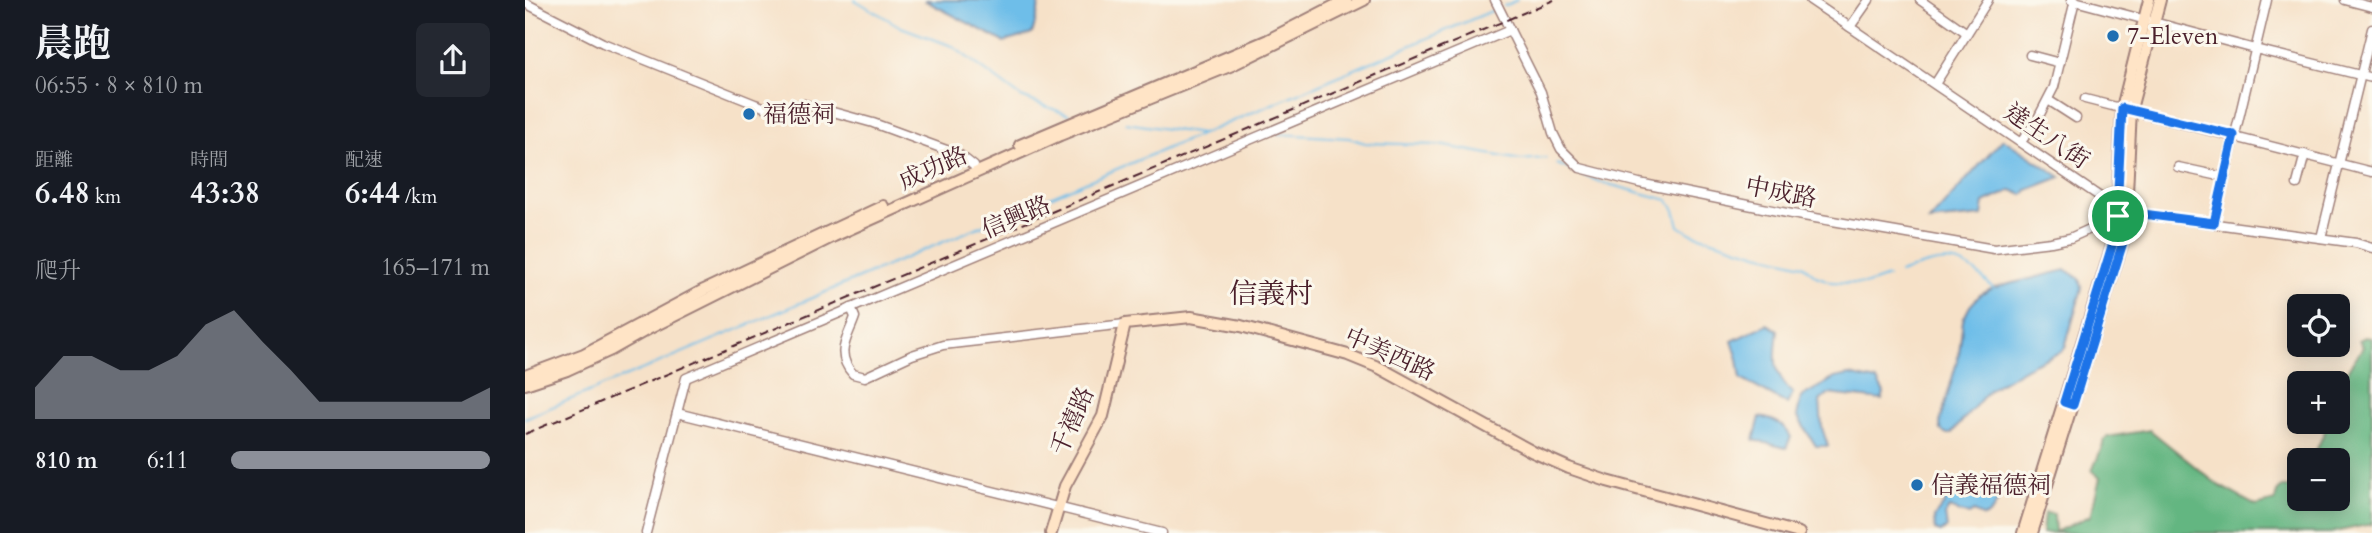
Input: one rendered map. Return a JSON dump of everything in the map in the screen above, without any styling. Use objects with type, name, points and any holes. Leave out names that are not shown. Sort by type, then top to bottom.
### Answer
[{"type":"street","name":"成功路","points":[[525,384],[567,370],[611,350],[834,236],[1065,124],[1268,40],[1346,0]]},
{"type":"street","name":"成功路","points":[[525,376],[584,354],[704,289],[975,169],[1232,65],[1364,0]]},
{"type":"street","name":"中成路","points":[[1495,0],[1541,92],[1548,120],[1561,149],[1580,168],[1594,173],[1792,214],[1994,249],[2070,238],[2121,212]]},
{"type":"street","name":"達生八街","points":[[1810,0],[2121,212],[2321,238],[2372,248]]},
{"type":"street","points":[[1850,27],[1869,0]]},
{"type":"street","points":[[1920,0],[1967,33]]},
{"type":"street","points":[[1935,84],[1989,0]]},
{"type":"street","points":[[2021,142],[2037,120],[2054,87],[2074,0],[2372,78]]},
{"type":"street","points":[[2149,0],[2150,20]]},
{"type":"street","points":[[2023,533],[2045,477],[2124,239],[2121,212],[2127,108],[2150,20],[2160,0]]},
{"type":"street","points":[[2214,223],[2267,0]]},
{"type":"street","points":[[2345,0],[2372,7]]},
{"type":"street","points":[[525,3],[603,43],[755,104],[772,110],[804,104],[873,123],[960,155],[975,169]]},
{"type":"street","points":[[2321,238],[2372,29]]},
{"type":"street","name":"信興路","points":[[646,533],[687,378],[1510,30]]},
{"type":"street","points":[[2030,55],[2060,63]]},
{"type":"street","points":[[2085,99],[2372,172]]},
{"type":"street","points":[[2048,100],[2076,118]]},
{"type":"street","points":[[2297,184],[2305,154]]},
{"type":"street","points":[[2178,167],[2224,177]]},
{"type":"street","name":"中美西路","points":[[851,307],[855,317],[844,342],[845,359],[853,374],[865,376],[912,355],[943,345],[1191,317],[1241,326],[1348,355],[1380,368],[1533,452],[1569,468],[1607,481],[1799,533]]},
{"type":"street","name":"千禧路","points":[[1051,533],[1065,486],[1103,416],[1125,324]]},
{"type":"street","points":[[677,413],[1162,533]]},
{"type":"street","points":[[2032,533],[2045,477]]},
{"type":"green space","points":[[2372,338],[2372,524],[2330,533],[2042,533],[2044,513],[2054,514],[2055,532],[2090,516],[2100,478],[2092,471],[2107,437],[2150,430],[2218,485],[2256,506],[2275,501],[2277,492],[2282,487],[2287,487],[2287,511],[2350,511],[2350,448],[2317,448],[2324,434],[2350,434],[2350,371],[2347,371],[2363,347],[2359,340]]},
{"type":"water","points":[[924,0],[1039,0],[1032,34],[1004,42]]},
{"type":"water","points":[[2003,139],[2061,177],[2027,190],[2023,195],[2012,190],[1984,203],[1982,216],[1929,221]]},
{"type":"water","points":[[2066,270],[2080,279],[2082,288],[2065,347],[2061,352],[2033,364],[1990,389],[1951,434],[1945,434],[1940,423],[1959,354],[1963,320],[1970,306],[1980,295],[1993,288]]},
{"type":"water","points":[[1767,324],[1778,330],[1776,364],[1781,379],[1793,393],[1787,404],[1741,379],[1732,341]]},
{"type":"water","points":[[1849,375],[1877,381],[1884,393],[1882,400],[1828,394],[1820,401],[1822,428],[1828,446],[1816,446],[1797,416],[1801,397],[1835,378]]},
{"type":"water","points":[[1760,417],[1785,428],[1791,437],[1786,448],[1754,440]]},
{"type":"water","points":[[1969,482],[2001,488],[1994,508],[1984,517],[1974,512],[1969,515],[1949,508],[1945,515],[1947,527],[1941,532],[1935,530],[1934,517],[1945,503],[1943,494]]},
{"type":"waterway","points":[[855,0],[901,27],[952,46],[1021,97],[1069,115]]},
{"type":"waterway","points":[[1504,6],[1517,0]]},
{"type":"waterway","points":[[1126,123],[1202,134],[1494,10]]},
{"type":"waterway","points":[[525,418],[1202,134]]},
{"type":"waterway","points":[[1278,134],[1349,138],[1365,143],[1439,145],[1521,160],[1546,158]]},
{"type":"waterway","points":[[1557,164],[1600,182],[1668,200],[1675,210],[1679,226],[1690,233],[1803,265],[1816,276],[1832,282],[1868,284],[1888,277]]},
{"type":"waterway","points":[[1899,273],[1927,264],[1950,261],[1970,268],[1993,288]]},
{"type":"railway","points":[[525,434],[1554,0]]},
{"type":"place","name":"7-Eleven","points":[[2113,36]]},
{"type":"place","name":"福德祠","points":[[749,114]]},
{"type":"place","name":"信義福德祠","points":[[1917,485]]},
{"type":"district","name":"信義村","points":[[1271,293]]},
{"type":"route","points":[[2122,108],[2234,135],[2214,223],[2127,212],[2124,239],[2073,405],[2064,402],[2116,233],[2118,216],[2122,108]]}]
